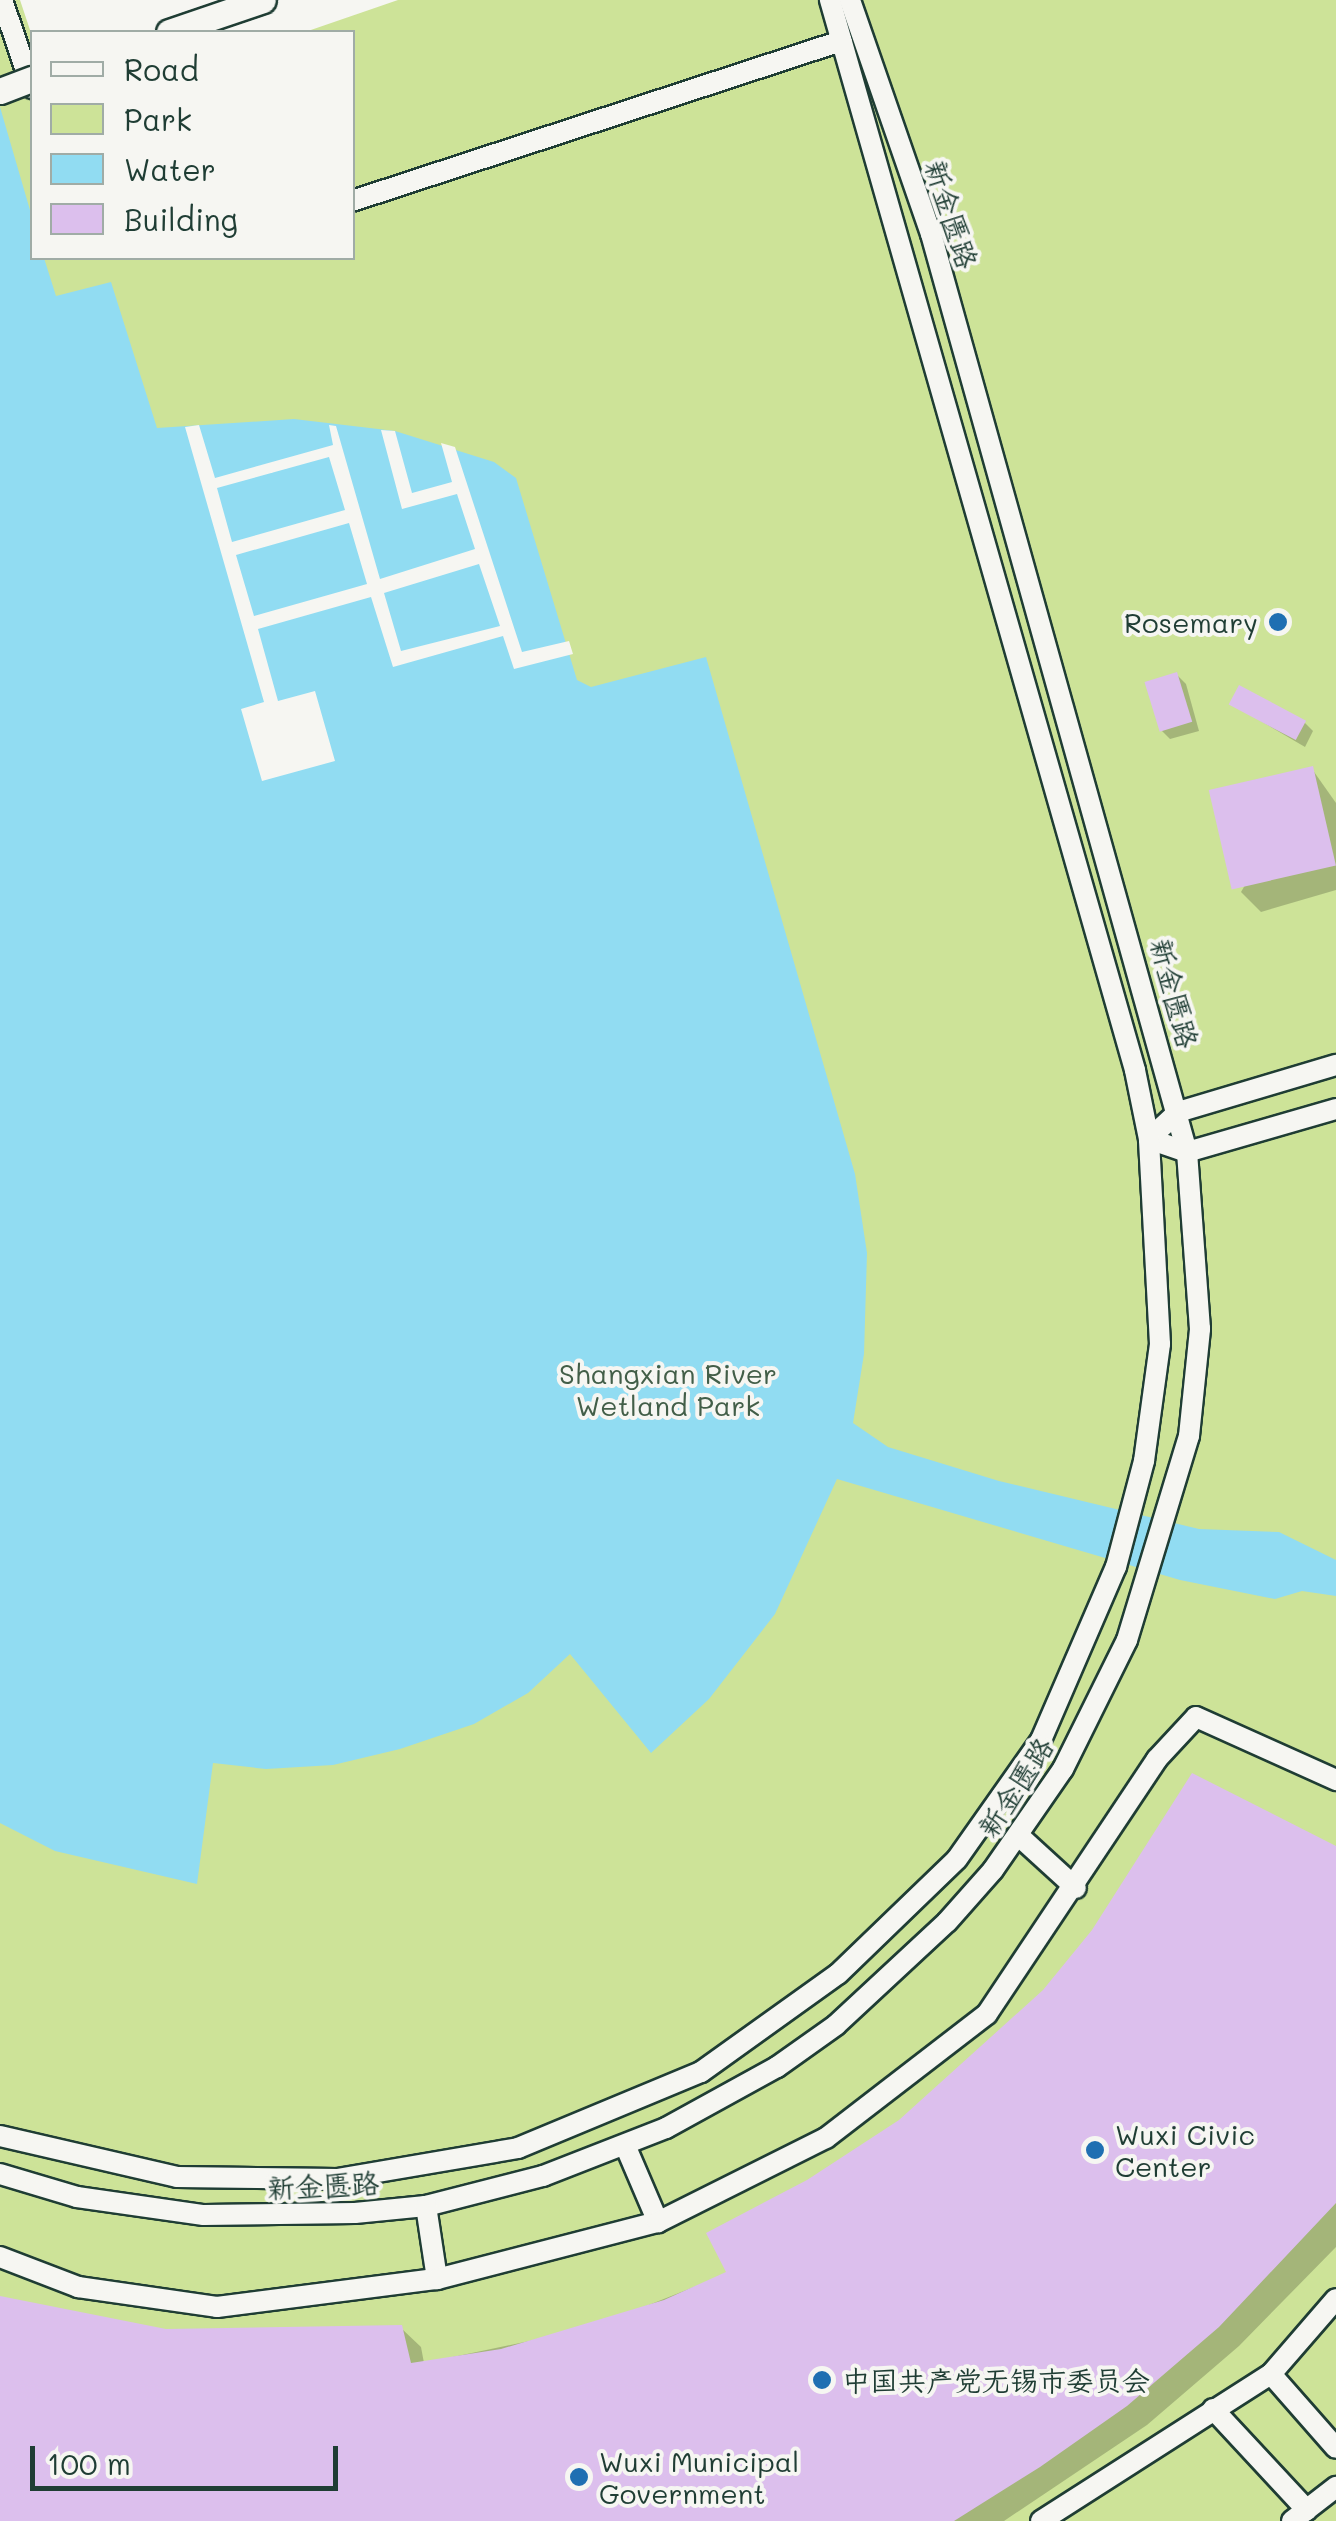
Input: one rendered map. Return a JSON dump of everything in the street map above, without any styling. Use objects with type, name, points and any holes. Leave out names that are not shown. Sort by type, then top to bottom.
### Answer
[{"type":"main road","points":[[175,30],[264,0]]},
{"type":"main road","points":[[0,91],[30,81]]},
{"type":"street","points":[[2,0],[30,82]]},
{"type":"street","name":"新金匮路","points":[[0,2136],[148,2172],[218,2181],[371,2176],[518,2148],[606,2117],[702,2072],[838,1974],[957,1859],[1040,1740],[1116,1567],[1131,1511],[1160,1344],[1149,1139],[1135,1070],[830,0]]},
{"type":"street","name":"新金匮路","points":[[0,2174],[144,2209],[215,2216],[426,2206],[542,2176],[625,2146],[777,2067],[864,2002],[910,1960],[1018,1836],[1102,1696],[1150,1575],[1189,1436],[1200,1329],[1187,1152],[931,234],[850,0]]},
{"type":"street","points":[[355,200],[841,41]]},
{"type":"street","points":[[1336,1065],[1178,1112],[1149,1139],[1187,1152],[1336,1109]]},
{"type":"street","points":[[0,2258],[78,2287],[218,2307],[437,2279],[658,2222],[826,2138],[986,2014],[1076,1888],[1158,1758],[1196,1717],[1336,1780]]},
{"type":"street","points":[[1018,1836],[1076,1888]]},
{"type":"street","points":[[880,1936],[887,1958],[910,1960]]},
{"type":"street","points":[[838,1974],[865,1978],[864,2002]]},
{"type":"street","points":[[625,2146],[658,2222]]},
{"type":"street","points":[[144,2209],[164,2194],[148,2172]]},
{"type":"street","points":[[215,2216],[196,2198],[218,2181]]},
{"type":"street","points":[[426,2206],[437,2279]]},
{"type":"street","points":[[1042,2521],[1271,2374],[1336,2299]]},
{"type":"street","points":[[1271,2374],[1336,2448]]},
{"type":"street","points":[[1213,2409],[1300,2515],[1336,2487]]},
{"type":"green space","name":"Shangxian River Wetland Park","points":[[0,0],[20,0],[30,30],[30,260],[355,260],[355,30],[311,30],[398,0],[1336,0],[1336,2521],[0,2521]]},
{"type":"water","points":[[0,107],[30,210],[30,260],[45,260],[56,296],[111,282],[157,428],[294,419],[395,431],[494,462],[516,478],[577,680],[591,687],[706,657],[855,1174],[867,1253],[864,1354],[853,1423],[888,1447],[999,1481],[1199,1529],[1279,1532],[1336,1560],[1336,1596],[1302,1591],[1275,1599],[1180,1580],[837,1479],[775,1614],[709,1699],[651,1753],[570,1654],[528,1693],[474,1724],[400,1749],[333,1765],[266,1769],[213,1763],[197,1884],[55,1851],[0,1823]]},
{"type":"pier","points":[[199,425],[215,478],[333,445],[329,425],[336,426],[380,579],[475,549],[457,494],[402,509],[381,430],[395,431],[412,493],[452,482],[441,443],[455,447],[522,652],[569,641],[573,654],[514,669],[503,636],[393,667],[371,597],[258,629],[278,701],[315,691],[335,761],[262,781],[241,709],[264,702],[185,427]],"holes":[[[329,457],[345,510],[232,542],[217,488]],[[349,523],[367,584],[254,616],[236,555]],[[479,564],[500,626],[401,651],[384,593]]]},
{"type":"building","points":[[1177,672],[1192,722],[1160,732],[1144,682]]},
{"type":"building","points":[[1239,685],[1306,721],[1296,740],[1229,704]]},
{"type":"building","points":[[1313,766],[1336,865],[1232,889],[1209,790]]},
{"type":"building","name":"Wuxi Civic Center","points":[[1192,1773],[1336,1846],[1336,2203],[1219,2327],[1127,2406],[954,2521],[0,2521],[0,2296],[166,2329],[402,2325],[411,2363],[501,2349],[664,2300],[726,2272],[706,2233],[807,2180],[899,2120],[1043,1990],[1092,1930]]},
{"type":"place","name":"Rosemary","points":[[1278,622]]},
{"type":"place","name":"Wuxi Civic Center","points":[[1095,2150]]},
{"type":"place","name":"中国共产党无锡市委员会","points":[[822,2380]]},
{"type":"place","name":"Wuxi Municipal Government","points":[[579,2477]]}]
